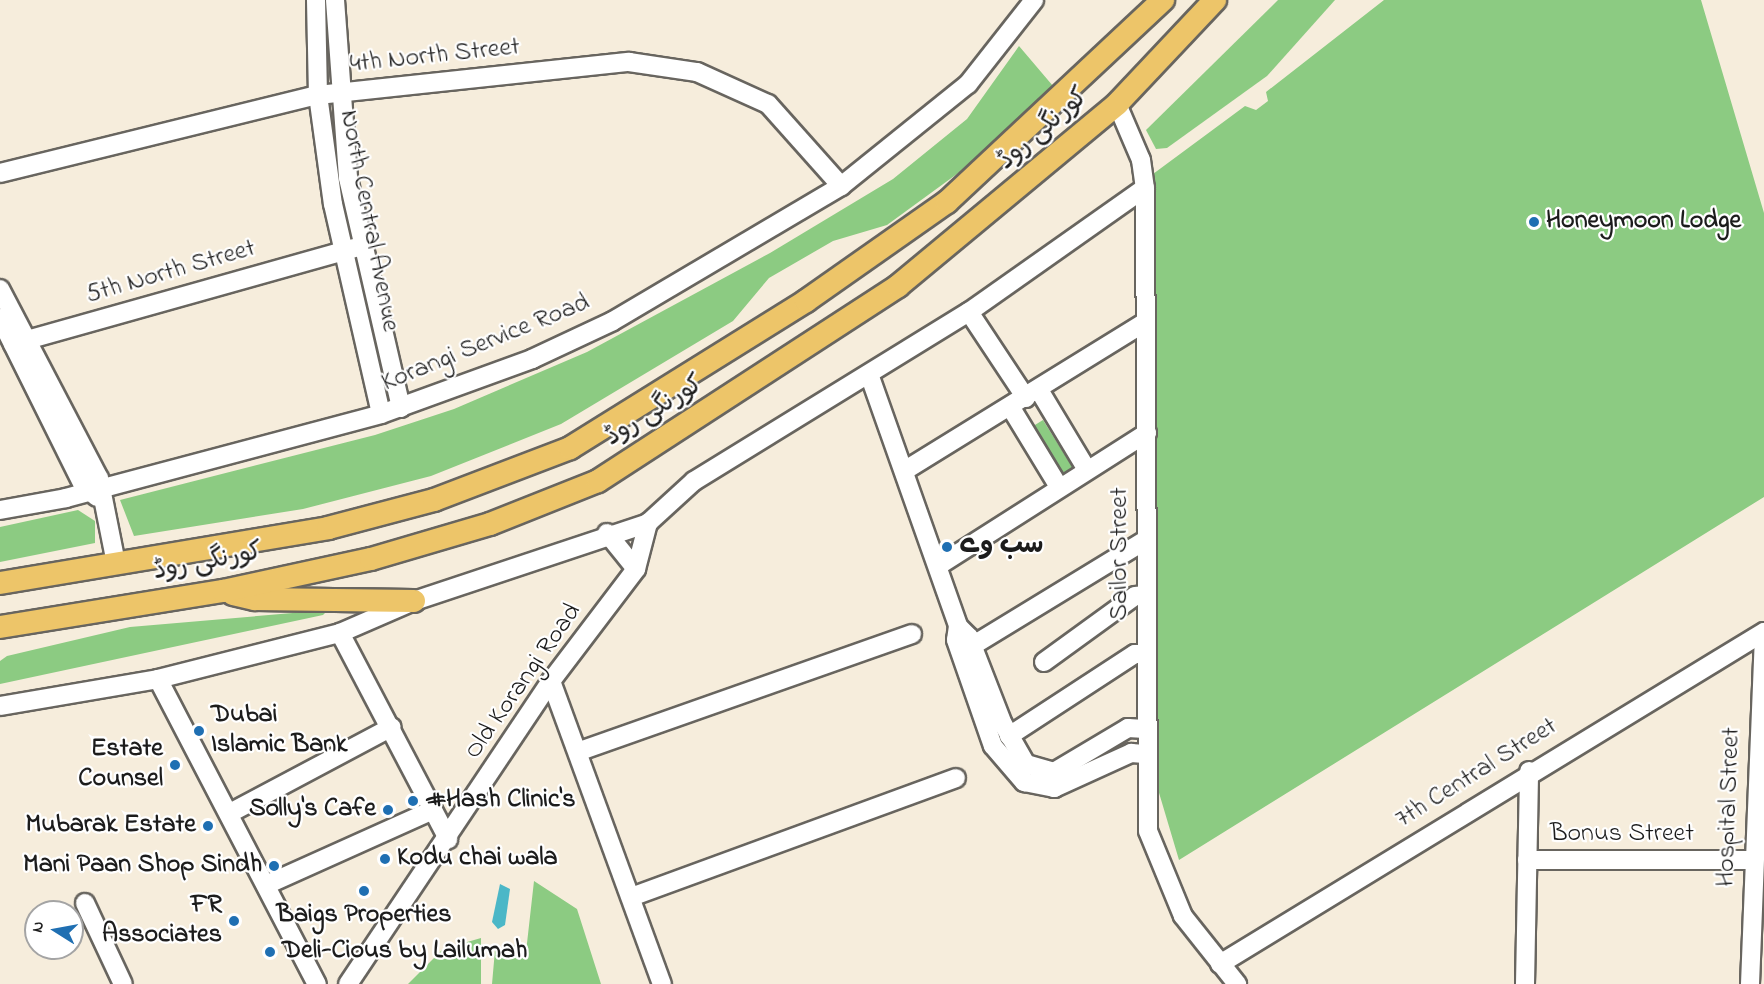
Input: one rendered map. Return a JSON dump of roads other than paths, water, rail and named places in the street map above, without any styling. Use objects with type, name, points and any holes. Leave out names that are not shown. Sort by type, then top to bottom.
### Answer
[{"type":"main road","name":"کورنگی روڈ","points":[[0,583],[328,528],[434,500],[570,448],[806,301],[947,202],[1163,0]]},
{"type":"main road","name":"کورنگی روڈ","points":[[0,627],[223,591],[370,559],[490,524],[598,481],[898,286],[1118,104],[1215,0]]},
{"type":"main road","points":[[223,591],[255,599],[414,601]]},
{"type":"street","name":"North Central Avenue","points":[[316,0],[318,95],[343,252],[381,414]]},
{"type":"street","name":"North Central Avenue","points":[[335,0],[338,93],[361,247],[401,408]]},
{"type":"street","name":"Korangi Service Road","points":[[0,510],[96,492],[401,408],[532,359],[613,321],[841,186],[968,84],[1034,0]]},
{"type":"street","name":"4th North Street","points":[[0,173],[318,95],[629,62],[696,72],[768,104],[841,186]]},
{"type":"street","name":"Sailor Street","points":[[1118,104],[1141,160],[1145,188],[1147,433],[1145,754],[1154,855],[1183,916],[1237,984]]},
{"type":"street","points":[[0,706],[158,679],[340,633],[414,601],[607,533],[648,523],[694,481],[969,312],[1145,188]]},
{"type":"street","name":"5th North Street","points":[[19,342],[361,247]]},
{"type":"street","points":[[0,289],[19,342],[96,492],[116,563]]},
{"type":"street","points":[[969,312],[1025,399],[1087,470]]},
{"type":"street","points":[[0,318],[19,342]]},
{"type":"street","points":[[904,471],[1025,399],[1145,322]]},
{"type":"street","points":[[869,374],[938,566],[957,626],[972,646],[1009,736],[1026,764],[1054,772],[1128,728],[1145,729]]},
{"type":"street","points":[[1025,399],[1059,487]]},
{"type":"street","points":[[938,566],[1147,433]]},
{"type":"street","name":"Old Korangi Road","points":[[348,984],[448,839],[551,681],[636,569],[648,523]]},
{"type":"street","points":[[607,533],[636,569]]},
{"type":"street","points":[[972,646],[1147,539]]},
{"type":"street","points":[[1044,662],[1135,596],[1146,596]]},
{"type":"street","points":[[957,626],[956,640],[993,746],[1024,782],[1054,788],[1131,753],[1145,754]]},
{"type":"street","name":"7th Central Street","points":[[1220,964],[1529,771],[1764,632]]},
{"type":"street","name":"Hospital Street","points":[[1750,984],[1753,860],[1764,632]]},
{"type":"street","points":[[340,633],[392,728],[448,839]]},
{"type":"street","points":[[580,751],[912,634]]},
{"type":"street","points":[[1009,736],[1135,654],[1145,654]]},
{"type":"street","points":[[158,679],[230,813],[317,984]]},
{"type":"street","points":[[551,681],[580,751],[662,984]]},
{"type":"street","points":[[230,813],[392,728]]},
{"type":"street","name":"Bonus Street","points":[[1525,984],[1529,771]]},
{"type":"street","points":[[631,897],[956,778]]},
{"type":"street","points":[[266,885],[433,810]]},
{"type":"street","name":"Bonus Street","points":[[1527,860],[1753,860]]},
{"type":"street","points":[[85,903],[123,984]]},
{"type":"water","points":[[500,884],[510,889],[505,925],[498,929],[492,922]]},
{"type":"place","name":"Honeymoon Lodge","points":[[1534,222]]},
{"type":"place","name":"سب وے","points":[[947,547]]},
{"type":"place","name":"Dubai Islamic Bank","points":[[199,731]]},
{"type":"place","name":"Estate Counsel","points":[[175,765]]},
{"type":"place","name":"#Hash Clinic's","points":[[413,801]]},
{"type":"place","name":"Solly's Cafe","points":[[388,810]]},
{"type":"place","name":"Mubarak Estate","points":[[208,826]]},
{"type":"place","name":"Kodu chai wala","points":[[385,859]]},
{"type":"place","name":"Mani Paan Shop Sindh","points":[[274,866]]},
{"type":"place","name":"Baigs Properties","points":[[364,891]]},
{"type":"place","name":"FR Associates","points":[[234,921]]},
{"type":"place","name":"Deli-Cious by Lailumah","points":[[270,952]]}]
